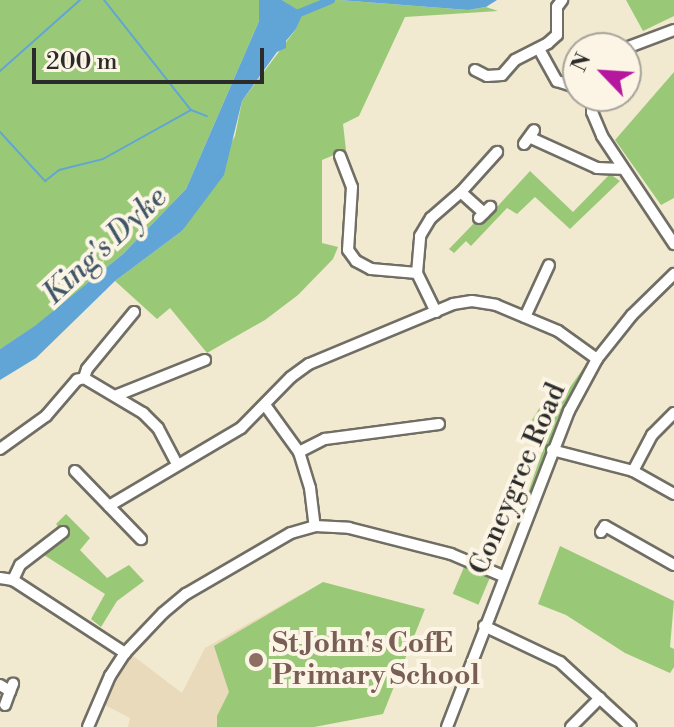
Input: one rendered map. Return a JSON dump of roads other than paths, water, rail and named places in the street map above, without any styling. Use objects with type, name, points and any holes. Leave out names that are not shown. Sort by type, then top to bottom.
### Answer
[{"type":"street","points":[[475,70],[487,76],[502,75],[515,60],[539,49],[557,35],[557,7],[562,0]]},
{"type":"street","points":[[642,42],[674,30]]},
{"type":"street","points":[[539,49],[557,81],[562,83]]},
{"type":"street","points":[[592,112],[622,169],[674,244]]},
{"type":"street","points":[[530,138],[597,168],[616,172],[622,169]]},
{"type":"street","points":[[436,312],[417,273],[420,236],[431,218],[461,192],[497,152]]},
{"type":"street","points":[[340,156],[352,187],[348,250],[356,261],[371,269],[417,273]]},
{"type":"street","points":[[461,192],[484,213]]},
{"type":"street","points":[[525,317],[549,265]]},
{"type":"street","name":"Coneygree Road","points":[[447,727],[552,450],[597,359],[632,315],[674,274]]},
{"type":"street","points":[[109,506],[241,428],[291,377],[309,364],[453,304],[472,301],[496,305],[558,331],[597,359]]},
{"type":"street","points":[[84,378],[87,369],[134,312]]},
{"type":"street","points":[[115,396],[205,360]]},
{"type":"street","points":[[0,449],[46,416],[77,380],[84,378],[115,396],[158,428],[177,464]]},
{"type":"street","points":[[265,405],[299,452],[310,488],[315,526]]},
{"type":"street","points":[[633,471],[652,435],[673,416]]},
{"type":"street","points":[[299,452],[325,439],[439,424]]},
{"type":"street","points":[[552,450],[633,471],[674,494]]},
{"type":"street","points":[[75,471],[141,539]]},
{"type":"street","points":[[88,727],[103,689],[125,653],[186,594],[291,533],[315,526],[349,528],[451,554],[503,576]]},
{"type":"street","points":[[601,532],[605,526],[674,565]]},
{"type":"street","points":[[13,580],[20,565],[63,532]]},
{"type":"street","points":[[0,578],[13,580],[125,653]]},
{"type":"street","points":[[484,626],[555,659],[631,727]]},
{"type":"street","points":[[5,705],[8,687]]},
{"type":"street","points":[[571,727],[600,698]]},
{"type":"water","points":[[259,0],[282,0],[303,13],[286,41],[286,48],[277,52],[242,101],[224,175],[182,231],[115,281],[36,358],[0,380],[0,349],[36,325],[123,254],[186,189],[259,21]]},
{"type":"water","points":[[339,0],[497,0],[486,7],[468,10]]},
{"type":"waterway","points":[[0,71],[80,0]]},
{"type":"waterway","points":[[104,0],[190,109]]},
{"type":"waterway","name":"King's Dyke","points":[[292,16],[331,0]]},
{"type":"waterway","points":[[0,132],[45,181],[59,170],[103,159],[191,110],[207,116]]},
{"type":"place","name":"St John's CofE Primary School","points":[[256,660]]}]
